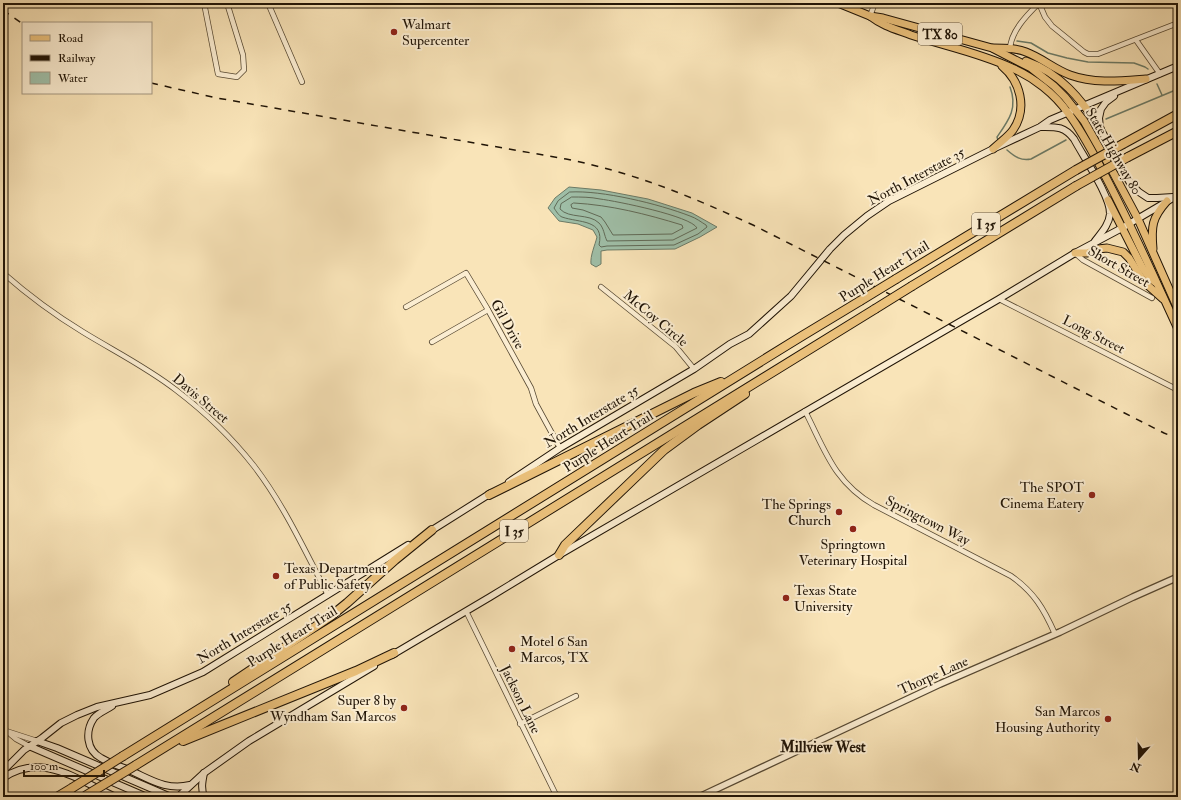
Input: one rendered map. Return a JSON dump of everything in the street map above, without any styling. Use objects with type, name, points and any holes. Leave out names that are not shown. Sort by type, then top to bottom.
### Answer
[{"type":"highway","name":"Purple Heart Trail","points":[[57,797],[896,279],[1076,170],[1178,114]]},
{"type":"highway","name":"Purple Heart Trail","points":[[84,797],[1076,186],[1128,157],[1178,132]]},
{"type":"highway","points":[[559,555],[565,546],[664,450],[698,425],[733,403],[790,361]]},
{"type":"highway","points":[[489,495],[694,393],[749,369]]},
{"type":"highway","points":[[139,746],[331,616],[432,530]]},
{"type":"highway","points":[[153,754],[197,734],[356,671],[394,653]]},
{"type":"main road","name":"State Highway 80","points":[[838,3],[870,16],[883,18],[992,48],[1042,75],[1061,93],[1084,121],[1138,219]]},
{"type":"main road","name":"State Highway 80","points":[[870,16],[880,24],[928,40],[980,54],[996,60],[1030,77],[1068,112],[1088,145],[1130,223]]},
{"type":"main road","points":[[928,40],[938,40],[994,55],[1028,61],[1047,72],[1071,90],[1085,105],[1100,128],[1130,183],[1139,192],[1148,198],[1176,196]]},
{"type":"main road","points":[[992,48],[1009,48],[1026,52],[1060,71],[1086,80],[1114,81],[1146,79]]},
{"type":"main road","points":[[993,149],[1013,130],[1017,122],[1020,109],[1019,90],[1016,81],[1010,72],[996,60]]},
{"type":"main road","name":"North Interstate 35","points":[[3,771],[28,746],[60,723],[97,708],[150,695],[203,672],[489,495],[560,448],[694,369],[730,344],[749,334],[791,296],[830,250],[866,216],[889,201],[1040,127],[1050,120],[1178,66]]},
{"type":"main road","points":[[1100,128],[1099,118],[1101,109],[1106,102],[1119,91]]},
{"type":"main road","points":[[1040,127],[1056,127],[1069,132],[1108,200],[1145,272],[1157,284],[1170,301],[1178,319]]},
{"type":"main road","points":[[178,797],[204,773],[249,741],[394,653],[1075,253],[1138,219],[1176,196]]},
{"type":"main road","points":[[1094,243],[1108,220],[1110,213],[1108,200]]},
{"type":"main road","points":[[1154,255],[1152,231],[1153,224],[1158,211],[1167,201]]},
{"type":"main road","name":"TX 80","points":[[1138,219],[1178,309]]},
{"type":"main road","name":"TX 80","points":[[1130,223],[1178,329]]},
{"type":"main road","points":[[1075,253],[1087,253],[1098,249],[1108,248],[1123,252],[1129,258],[1144,282],[1165,301]]},
{"type":"main road","points":[[116,703],[95,717],[88,728],[88,739],[91,748],[99,758],[167,786],[179,787],[191,784]]},
{"type":"main road","points":[[37,741],[57,748],[171,797]]},
{"type":"main road","points":[[28,746],[146,797]]},
{"type":"main road","points":[[3,778],[14,771],[23,768],[31,766],[46,767],[59,771],[113,796]]},
{"type":"main road","points":[[204,773],[201,784],[204,797]]},
{"type":"street","points":[[204,3],[218,74],[236,77],[244,70],[242,55],[227,3]]},
{"type":"street","points":[[268,3],[302,82]]},
{"type":"street","points":[[870,16],[875,3]]},
{"type":"street","points":[[1010,57],[1009,48],[1020,24],[1039,3],[1052,26],[1088,54],[1098,54],[1178,23]]},
{"type":"street","points":[[1136,40],[1160,74]]},
{"type":"street","name":"Short Street","points":[[1075,253],[1083,260],[1152,298]]},
{"type":"street","name":"Davis Street","points":[[3,273],[31,297],[52,312],[176,389],[231,439],[254,467],[280,506],[328,595]]},
{"type":"street","name":"Gil Drive","points":[[406,306],[466,273],[531,388],[536,404],[560,448]]},
{"type":"street","name":"McCoy Circle","points":[[601,286],[676,347],[694,369]]},
{"type":"street","name":"Long Street","points":[[999,299],[1178,390]]},
{"type":"street","points":[[432,342],[488,310]]},
{"type":"street","name":"Springtown Way","points":[[805,412],[834,468],[852,490],[874,505],[1011,576],[1026,588],[1041,606],[1055,634]]},
{"type":"street","points":[[1176,578],[1178,587]]},
{"type":"street","name":"Thorpe Lane","points":[[699,797],[940,684],[1055,634],[1176,578]]},
{"type":"street","name":"Jackson Lane","points":[[466,611],[557,797]]},
{"type":"street","points":[[520,724],[576,696]]},
{"type":"street","points":[[3,730],[37,741]]},
{"type":"street","points":[[8,732],[28,746]]},
{"type":"water","points":[[569,187],[601,190],[648,199],[692,213],[717,227],[675,249],[601,251],[601,264],[596,267],[591,264],[597,237],[593,230],[578,224],[559,221],[548,208],[555,198]]},
{"type":"waterway","points":[[1017,41],[1031,43],[1048,53],[1067,58],[1088,62],[1134,63],[1148,69]]},
{"type":"waterway","points":[[1157,84],[1162,95]]},
{"type":"waterway","points":[[998,140],[997,137],[1005,125],[1013,108],[1010,87]]},
{"type":"waterway","points":[[1106,119],[1178,89]]},
{"type":"waterway","points":[[1007,150],[1018,158],[1031,159],[1066,140]]},
{"type":"railway","points":[[3,10],[22,23]]},
{"type":"railway","points":[[152,83],[217,98],[566,159],[639,178],[707,204],[753,225],[1178,439]]},
{"type":"place","name":"Walmart Supercenter","points":[[394,32]]},
{"type":"place","name":"The SPOT Cinema Eatery","points":[[1092,495]]},
{"type":"place","name":"The Springs Church","points":[[839,512]]},
{"type":"place","name":"Springtown Veterinary Hospital","points":[[853,529]]},
{"type":"place","name":"Texas Department of Public Safety","points":[[276,576]]},
{"type":"place","name":"Texas State University","points":[[786,598]]},
{"type":"place","name":"Motel 6 San Marcos, TX","points":[[512,649]]},
{"type":"place","name":"Super 8 by Wyndham San Marcos","points":[[404,708]]},
{"type":"place","name":"San Marcos Housing Authority","points":[[1108,719]]},
{"type":"district","name":"Millview West","points":[[823,747]]}]
